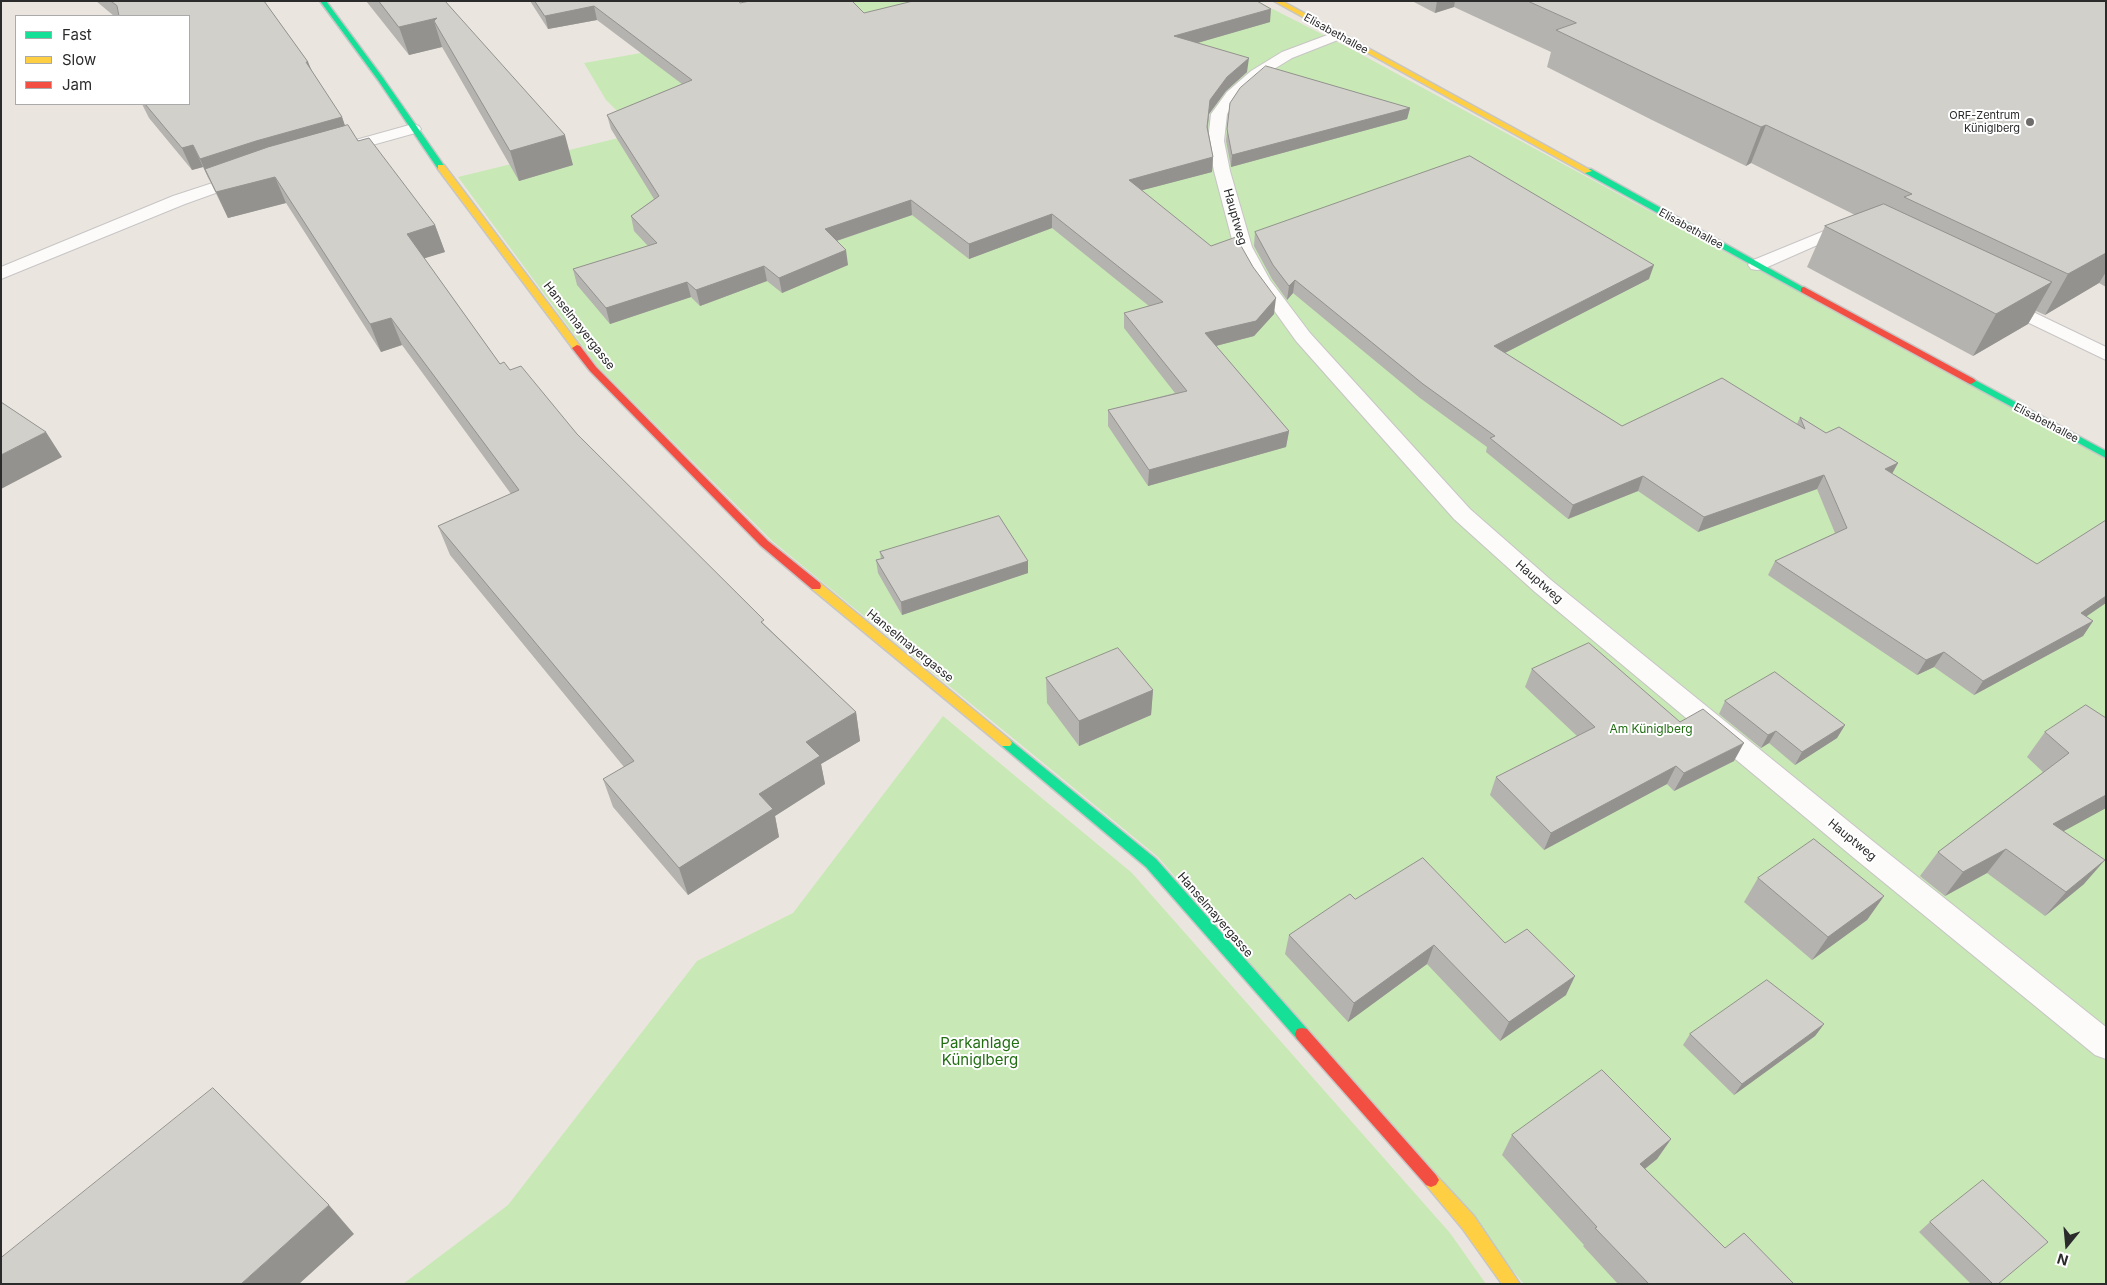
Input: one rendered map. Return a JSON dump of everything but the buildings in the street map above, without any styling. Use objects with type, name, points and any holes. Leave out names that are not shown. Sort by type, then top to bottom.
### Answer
[{"type":"street","name":"Hanselmayergasse","points":[[323,1],[381,79],[412,129],[465,202],[593,369],[764,543],[1151,863],[1468,1222],[1512,1284]]},
{"type":"street","name":"Elisabethallee","points":[[1276,1],[2106,455]]},
{"type":"lane","name":"Hauptweg","points":[[1338,35],[1288,54],[1256,74],[1232,96],[1220,114],[1216,140],[1222,171],[1243,247],[1262,281],[1304,337],[1462,514],[1536,579],[1757,763],[2106,1045]]},
{"type":"lane","points":[[326,152],[412,129]]},
{"type":"lane","points":[[1,274],[179,200],[254,174]]},
{"type":"lane","points":[[1757,265],[1828,234],[1870,238]]},
{"type":"lane","points":[[1992,298],[2106,354]]},
{"type":"green space","name":"Am Küniglberg","points":[[794,1],[1257,1],[1355,51],[2106,459],[2106,1284],[1524,1284],[1158,857],[771,540],[598,367],[458,177],[639,133],[606,100],[584,63],[766,31]]},
{"type":"green space","name":"Parkanlage Küniglberg","points":[[943,716],[1132,873],[1450,1233],[1486,1284],[403,1284],[508,1205],[697,961],[793,913]]},
{"type":"traffic: fast","points":[[323,1],[381,79],[441,167]]},
{"type":"traffic: fast","points":[[1588,171],[1804,290]]},
{"type":"traffic: fast","points":[[1971,381],[2106,455]]},
{"type":"traffic: fast","points":[[1006,743],[1151,863],[1302,1034]]},
{"type":"traffic: slow","points":[[1277,1],[1588,171]]},
{"type":"traffic: slow","points":[[441,167],[577,348]]},
{"type":"traffic: slow","points":[[816,586],[1006,743]]},
{"type":"traffic: slow","points":[[1431,1180],[1468,1222],[1512,1284]]},
{"type":"traffic: jam","points":[[1804,290],[1971,381]]},
{"type":"traffic: jam","points":[[577,348],[593,369],[764,543],[816,586]]},
{"type":"traffic: jam","points":[[1302,1034],[1431,1180]]},
{"type":"place","name":"ORF-Zentrum Küniglberg","points":[[2030,122]]}]
